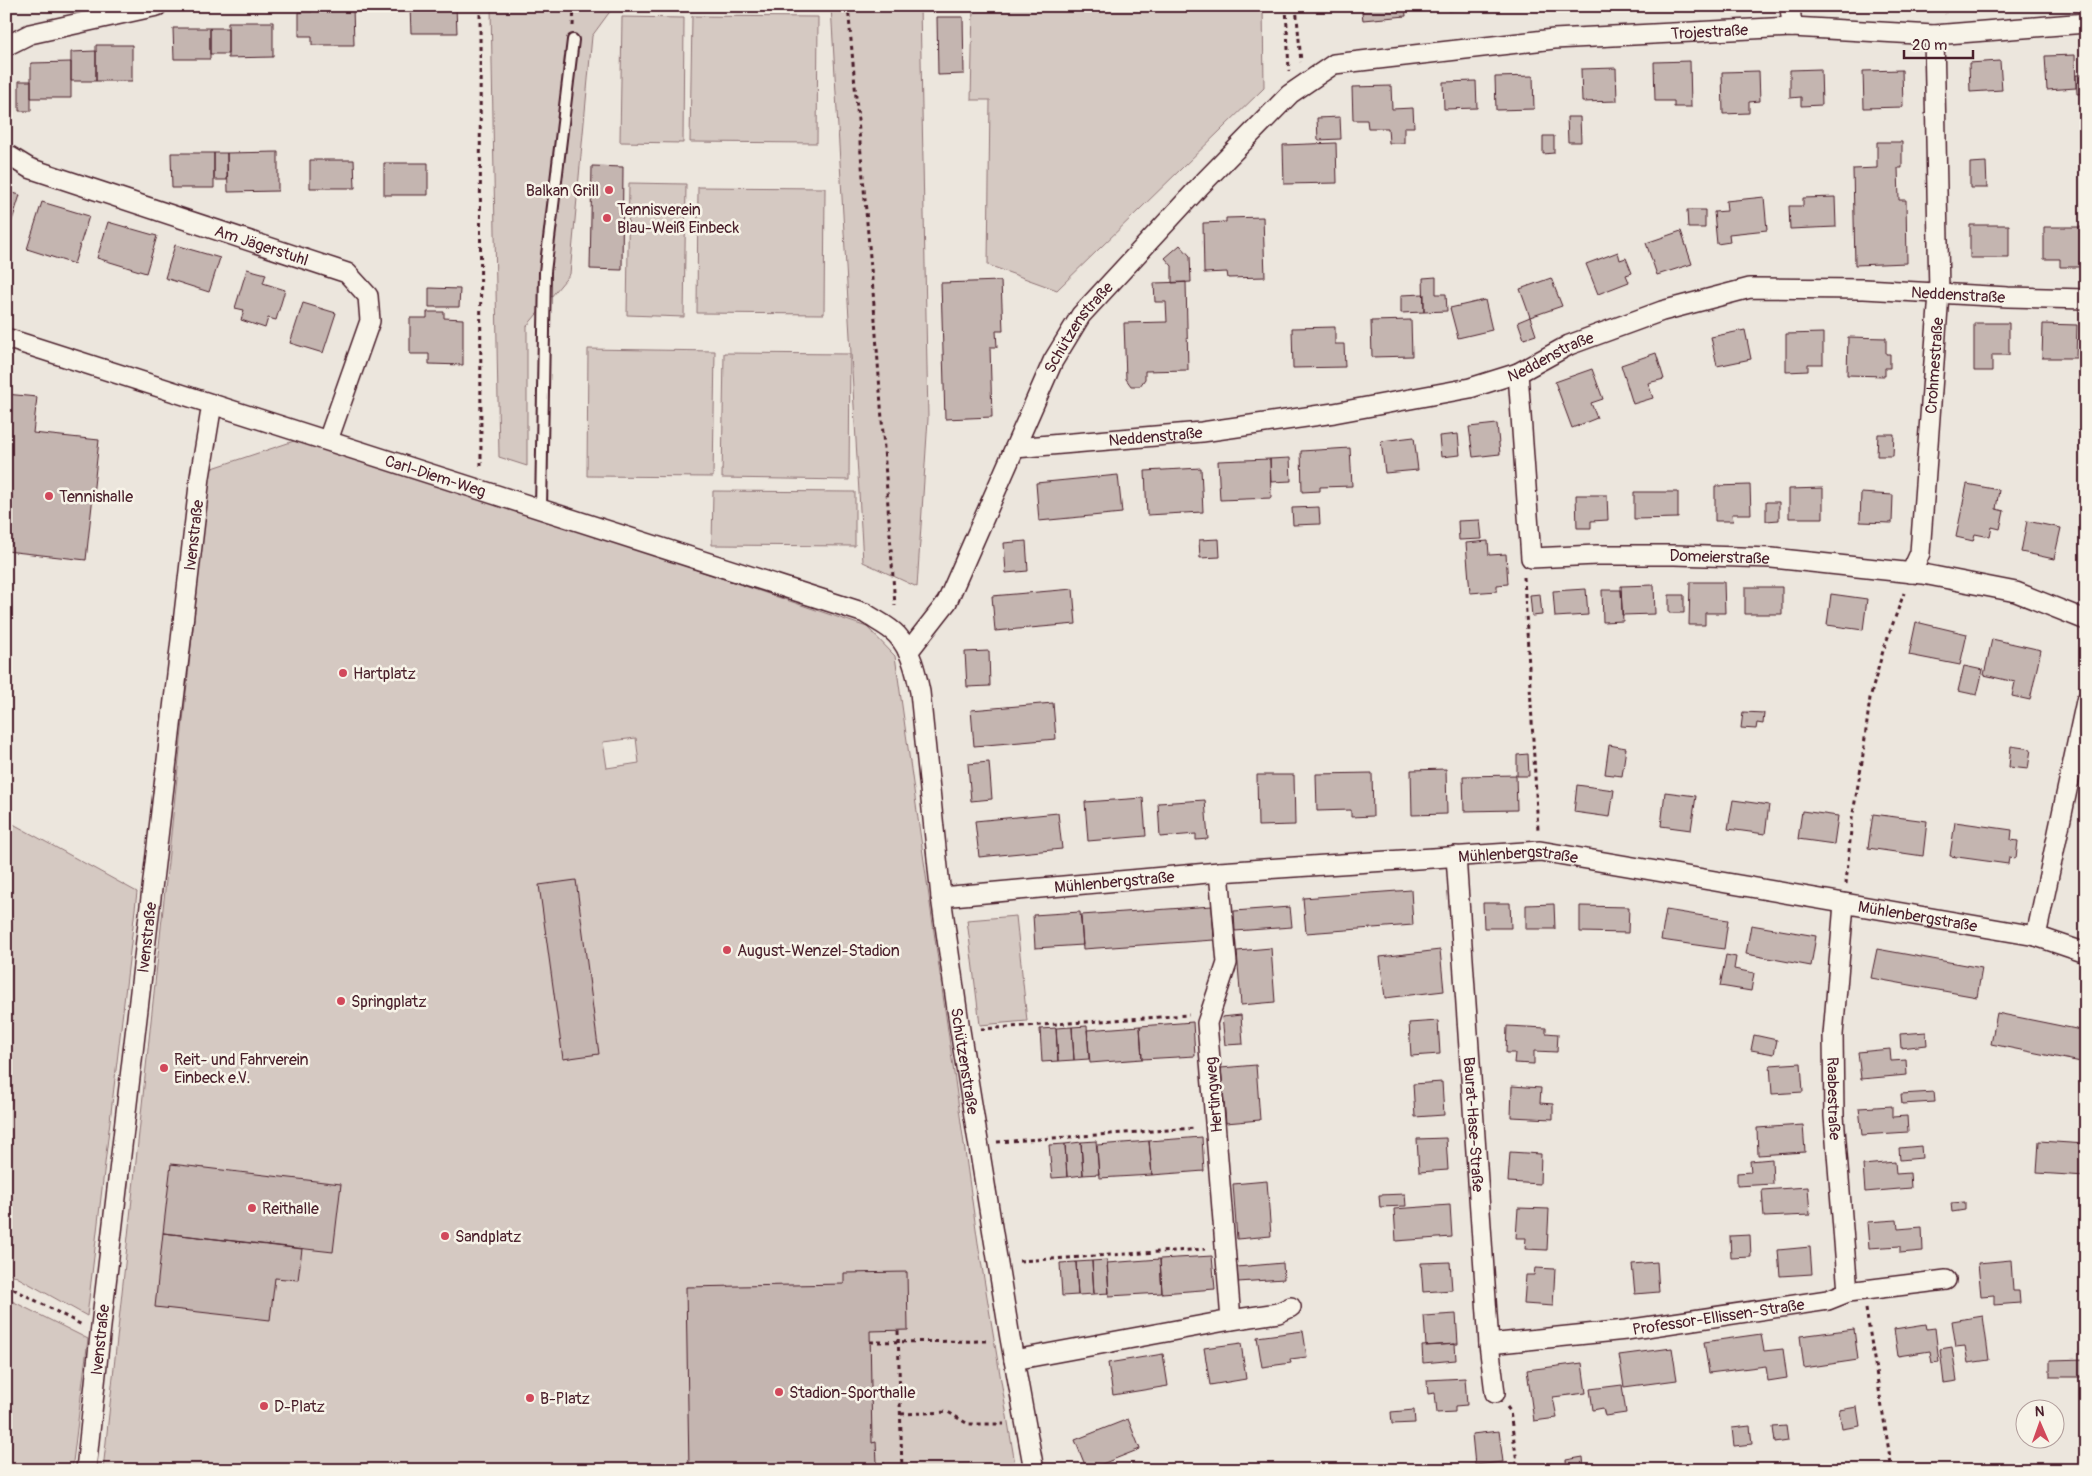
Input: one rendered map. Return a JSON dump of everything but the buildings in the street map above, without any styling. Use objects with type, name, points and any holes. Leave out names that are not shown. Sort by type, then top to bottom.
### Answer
[{"type":"street","points":[[6,46],[30,34],[157,6]]},
{"type":"street","points":[[1790,6],[1792,26]]},
{"type":"street","name":"Trojestraße","points":[[1334,64],[1554,39],[1792,26],[1934,35],[2086,23]]},
{"type":"street","name":"Crohmestraße","points":[[1911,573],[1920,552],[1939,294],[1934,35]]},
{"type":"street","name":"Schützenstraße","points":[[908,652],[947,602],[1053,361],[1081,315],[1201,184],[1297,89],[1334,64]]},
{"type":"street","name":"Am Jägerstuhl","points":[[6,154],[28,168],[348,272],[368,296],[370,321],[328,440]]},
{"type":"street","name":"Neddenstraße","points":[[1015,448],[1202,432],[1334,413],[1470,388],[1518,373],[1569,345],[1662,311],[1750,288],[1864,289],[1939,294],[2086,299]]},
{"type":"street","name":"Carl-Diem-Weg","points":[[6,338],[865,613]]},
{"type":"street","points":[[1518,373],[1531,558]]},
{"type":"street","name":"Ivenstraße","points":[[86,1470],[100,1335],[199,487],[212,404]]},
{"type":"street","name":"Domeierstraße","points":[[1531,558],[1675,554],[1753,558],[1911,573],[2016,592],[2086,620]]},
{"type":"street","name":"Schützenstraße","points":[[865,613],[897,634],[908,652],[917,673],[941,897],[960,1030],[1010,1338],[1034,1470]]},
{"type":"street","points":[[2036,936],[2086,701]]},
{"type":"street","name":"Mühlenbergstraße","points":[[941,897],[1219,872],[1540,851],[2036,936],[2086,953]]},
{"type":"street","name":"Baurat-Hase-Straße","points":[[1456,856],[1489,1344],[1495,1393]]},
{"type":"street","name":"Hertingweg","points":[[1219,872],[1226,963],[1207,1023],[1231,1320]]},
{"type":"street","name":"Raabestraße","points":[[1844,904],[1833,1035],[1834,1116],[1848,1292]]},
{"type":"street","name":"Professor-Ellissen-Straße","points":[[1489,1344],[1626,1330],[1828,1300],[1848,1292],[1946,1280]]},
{"type":"street","points":[[1014,1360],[1278,1313],[1291,1307]]},
{"type":"lane","points":[[541,509],[545,272],[573,40]]},
{"type":"path","points":[[480,6],[480,489]]},
{"type":"path","points":[[848,6],[873,291],[897,634]]},
{"type":"path","points":[[1286,6],[1297,89]]},
{"type":"path","points":[[1296,6],[1297,89]]},
{"type":"path","points":[[1531,558],[1523,570],[1540,851]]},
{"type":"path","points":[[1844,904],[1852,819],[1870,698],[1883,651],[1911,573]]},
{"type":"path","points":[[960,1030],[1210,1014]]},
{"type":"path","points":[[979,1143],[1216,1126]]},
{"type":"path","points":[[998,1262],[1225,1247]]},
{"type":"path","points":[[6,1284],[100,1335]]},
{"type":"path","points":[[1848,1292],[1867,1310],[1892,1470]]},
{"type":"path","points":[[898,1331],[902,1470]]},
{"type":"path","points":[[870,1342],[989,1342],[1010,1338]]},
{"type":"path","points":[[1495,1393],[1510,1411],[1518,1470]]},
{"type":"path","points":[[901,1414],[948,1412],[968,1424],[1025,1424]]},
{"type":"shaded area","points":[[491,6],[614,6],[592,36],[570,274],[527,326],[527,466],[499,457]]},
{"type":"shaded area","points":[[831,6],[920,6],[928,419],[917,587],[863,562]]},
{"type":"shaded area","points":[[973,6],[1263,6],[1264,88],[1057,290],[988,265],[990,100],[971,100]]},
{"type":"shaded area","points":[[692,16],[818,17],[817,143],[690,142]]},
{"type":"shaded area","points":[[622,17],[684,18],[683,143],[620,142]]},
{"type":"shaded area","points":[[629,183],[686,184],[684,317],[627,315]]},
{"type":"shaded area","points":[[698,187],[825,188],[824,314],[697,313]]},
{"type":"shaded area","points":[[588,349],[715,351],[713,477],[587,476]]},
{"type":"shaded area","points":[[724,353],[850,354],[849,480],[722,478]]},
{"type":"shaded area","points":[[303,438],[867,627],[895,656],[978,1243],[1016,1470],[103,1470],[210,469]],"holes":[[[636,738],[639,763],[607,768],[603,742]]]},
{"type":"shaded area","points":[[713,491],[855,492],[855,546],[712,545]]},
{"type":"shaded area","points":[[6,820],[137,892],[87,1316],[6,1271]]},
{"type":"shaded area","points":[[1016,916],[1027,1021],[980,1025],[967,920]]},
{"type":"shaded area","points":[[6,1298],[88,1339],[72,1470],[6,1470]]},
{"type":"place","name":"Balkan Grill","points":[[609,190]]},
{"type":"place","name":"Tennisverein Blau-Weiß Einbeck","points":[[607,218]]},
{"type":"place","name":"Tennishalle","points":[[49,496]]},
{"type":"place","name":"Hartplatz","points":[[343,673]]},
{"type":"place","name":"August-Wenzel-Stadion","points":[[727,950]]},
{"type":"place","name":"Springplatz","points":[[341,1001]]},
{"type":"place","name":"Reit- und Fahrverein Einbeck e.V.","points":[[164,1068]]},
{"type":"place","name":"Reithalle","points":[[252,1208]]},
{"type":"place","name":"Sandplatz","points":[[445,1236]]},
{"type":"place","name":"Stadion-Sporthalle","points":[[779,1392]]},
{"type":"place","name":"B-Platz","points":[[530,1398]]},
{"type":"place","name":"D-Platz","points":[[264,1406]]}]
